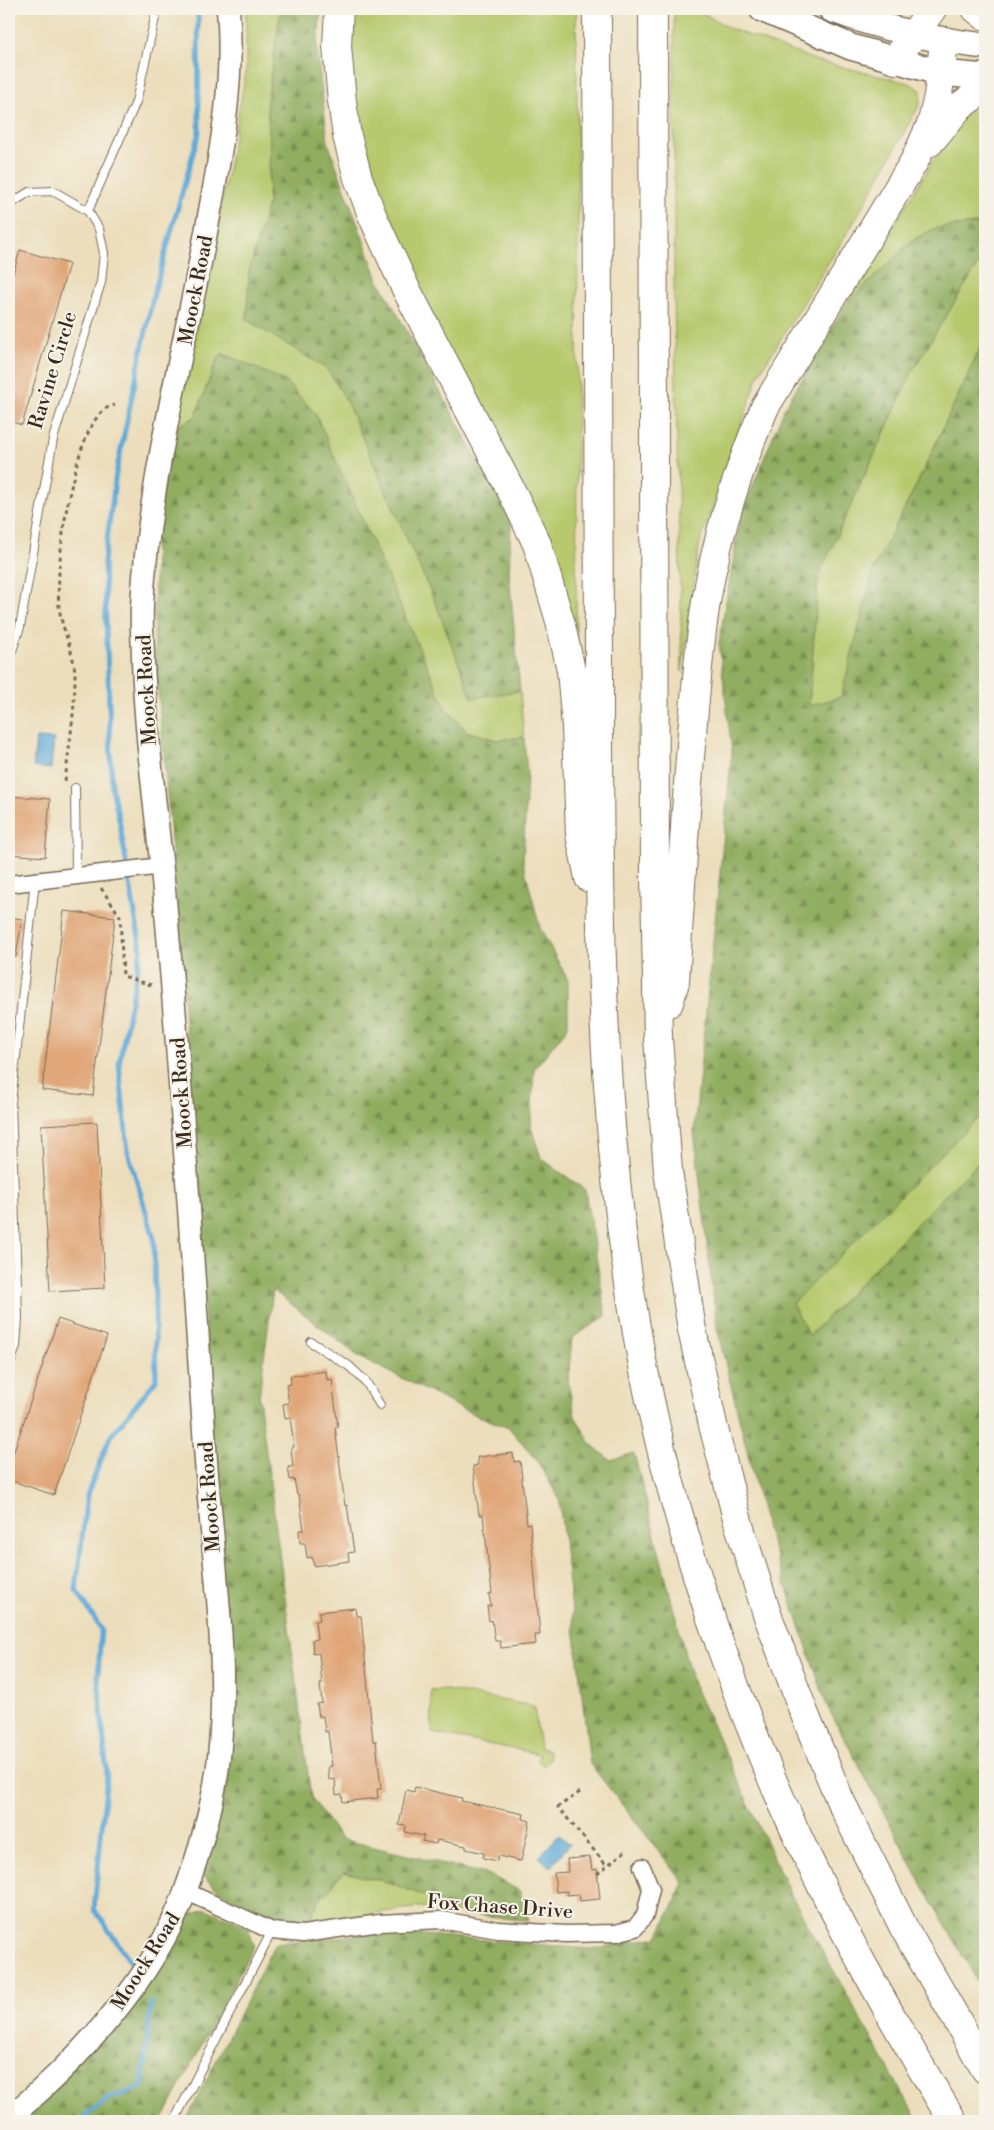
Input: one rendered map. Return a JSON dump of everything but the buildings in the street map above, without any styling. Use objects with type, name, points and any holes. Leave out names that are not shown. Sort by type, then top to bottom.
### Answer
[{"type":"highway","points":[[338,9],[337,46],[347,136],[365,197],[404,285],[502,473],[536,544],[560,621],[570,670],[576,727],[580,835],[601,935]]},
{"type":"highway","points":[[653,9],[655,877],[658,1038],[668,1171],[692,1330],[713,1425],[738,1522],[768,1614],[803,1710],[840,1800],[904,1928],[985,2069]]},
{"type":"highway","points":[[895,60],[932,9]]},
{"type":"highway","points":[[976,9],[985,16]]},
{"type":"highway","points":[[597,21],[601,935],[606,1062],[620,1229],[637,1331],[662,1447],[696,1574],[721,1651],[796,1834],[895,2026],[953,2121]]},
{"type":"highway","points":[[658,1038],[675,982],[687,786],[699,658],[706,602],[725,517],[753,434],[765,407],[915,160],[932,122],[941,73],[944,41]]},
{"type":"highway","points":[[915,160],[960,106],[985,88]]},
{"type":"main road","name":"Moock Road","points":[[9,2118],[79,2053],[114,2011],[157,1948],[183,1899],[210,1811],[219,1754],[222,1696],[189,1210],[152,867],[141,612],[145,555],[164,439],[203,253],[224,134],[230,62],[228,9]]},
{"type":"main road","points":[[762,9],[851,47],[941,73],[985,77]]},
{"type":"main road","points":[[830,9],[864,22],[914,34],[944,41],[985,46]]},
{"type":"street","points":[[9,884],[152,867]]},
{"type":"street","name":"Fox Chase Drive","points":[[185,1891],[272,1931],[303,1934],[380,1923],[440,1920],[498,1930],[566,1934],[616,1933],[635,1928],[645,1915],[651,1889],[642,1867]]},
{"type":"lane","points":[[9,205],[29,192],[53,191],[88,211],[136,102],[156,9]]},
{"type":"lane","name":"Ravine Circle","points":[[9,660],[20,627],[53,439],[101,282],[104,252],[99,229],[88,211]]},
{"type":"lane","points":[[75,788],[76,875]]},
{"type":"lane","points":[[9,1367],[18,1317],[11,1102],[35,880]]},
{"type":"lane","points":[[311,1342],[349,1366],[366,1382],[380,1405]]},
{"type":"lane","points":[[174,2121],[272,1931]]},
{"type":"path","points":[[75,788],[64,787],[73,712],[75,676],[59,606],[63,538],[65,519],[79,456],[96,420],[104,409],[115,405]]},
{"type":"path","points":[[76,875],[100,887],[120,916],[122,976],[148,984]]},
{"type":"path","points":[[580,1792],[558,1807],[607,1866]]},
{"type":"path","points":[[597,1874],[628,1849]]},
{"type":"green space","points":[[246,9],[281,9],[267,101],[270,144],[268,203],[249,272],[247,320],[327,369],[344,396],[438,609],[472,697],[520,691],[524,737],[496,740],[466,731],[446,709],[315,413],[222,353],[216,362],[195,417],[175,428],[211,263],[246,71]]},
{"type":"green space","points":[[281,9],[321,9],[317,49],[328,143],[377,277],[511,520],[509,575],[520,691],[472,698],[438,609],[344,396],[327,369],[247,320],[249,272],[268,203],[270,144],[267,101]]},
{"type":"green space","points":[[352,9],[576,9],[578,205],[576,641],[384,217],[358,138],[349,31]]},
{"type":"green space","points":[[674,9],[696,9],[729,28],[818,61],[909,83],[921,90],[920,104],[854,222],[759,374],[699,546],[682,672],[674,298]]},
{"type":"green space","points":[[985,100],[985,223],[936,228],[913,240],[846,304],[956,123]]},
{"type":"green space","points":[[985,223],[985,253],[914,368],[818,577],[809,706],[841,697],[874,568],[917,484],[985,337],[985,1111],[792,1304],[810,1336],[935,1205],[985,1157],[985,1995],[923,1886],[827,1706],[766,1527],[717,1329],[694,1131],[732,752],[719,643],[740,518],[784,409],[846,304],[913,240],[936,228]]},
{"type":"green space","points":[[985,253],[985,337],[917,484],[874,568],[841,697],[809,706],[818,577],[914,368]]},
{"type":"green space","points":[[222,353],[285,381],[315,413],[446,709],[466,731],[496,740],[524,737],[527,773],[523,862],[540,928],[568,980],[568,1027],[534,1069],[531,1127],[541,1158],[585,1190],[606,1316],[572,1338],[568,1382],[575,1416],[591,1444],[610,1460],[634,1453],[692,1681],[789,1891],[918,2121],[186,2121],[275,1943],[389,1932],[591,1949],[658,1937],[684,1883],[590,1764],[559,1498],[536,1459],[509,1428],[471,1413],[358,1356],[273,1290],[259,1397],[311,1797],[341,1839],[490,1875],[520,1891],[529,1921],[471,1914],[391,1883],[344,1872],[318,1902],[308,1923],[266,1912],[238,1901],[214,1886],[203,1876],[203,1862],[222,1809],[228,1736],[207,1351],[179,930],[154,643],[155,526],[175,428],[195,417],[216,362]]},
{"type":"green space","points":[[985,1111],[985,1157],[935,1205],[809,1336],[792,1304]]},
{"type":"green space","points":[[447,1690],[534,1706],[540,1748],[548,1750],[550,1755],[544,1766],[538,1761],[539,1754],[432,1733],[431,1691]]},
{"type":"green space","points":[[344,1872],[391,1883],[471,1914],[419,1907],[308,1923],[318,1902]]},
{"type":"green space","points":[[206,1909],[248,1927],[254,1945],[162,2121],[18,2121],[186,1915]]},
{"type":"water","points":[[36,738],[54,739],[51,769],[33,767]]},
{"type":"water","points":[[559,1835],[570,1844],[550,1867],[539,1857]]},
{"type":"waterway","points":[[131,1962],[94,1909],[107,1775],[98,1677],[101,1629],[76,1590],[87,1495],[110,1437],[156,1380],[154,1238],[128,1152],[119,1064],[141,950],[119,819],[112,789],[104,561],[116,473],[153,297],[199,132],[198,9]]},
{"type":"waterway","points":[[79,2121],[106,2100],[142,2087],[151,2003]]}]
